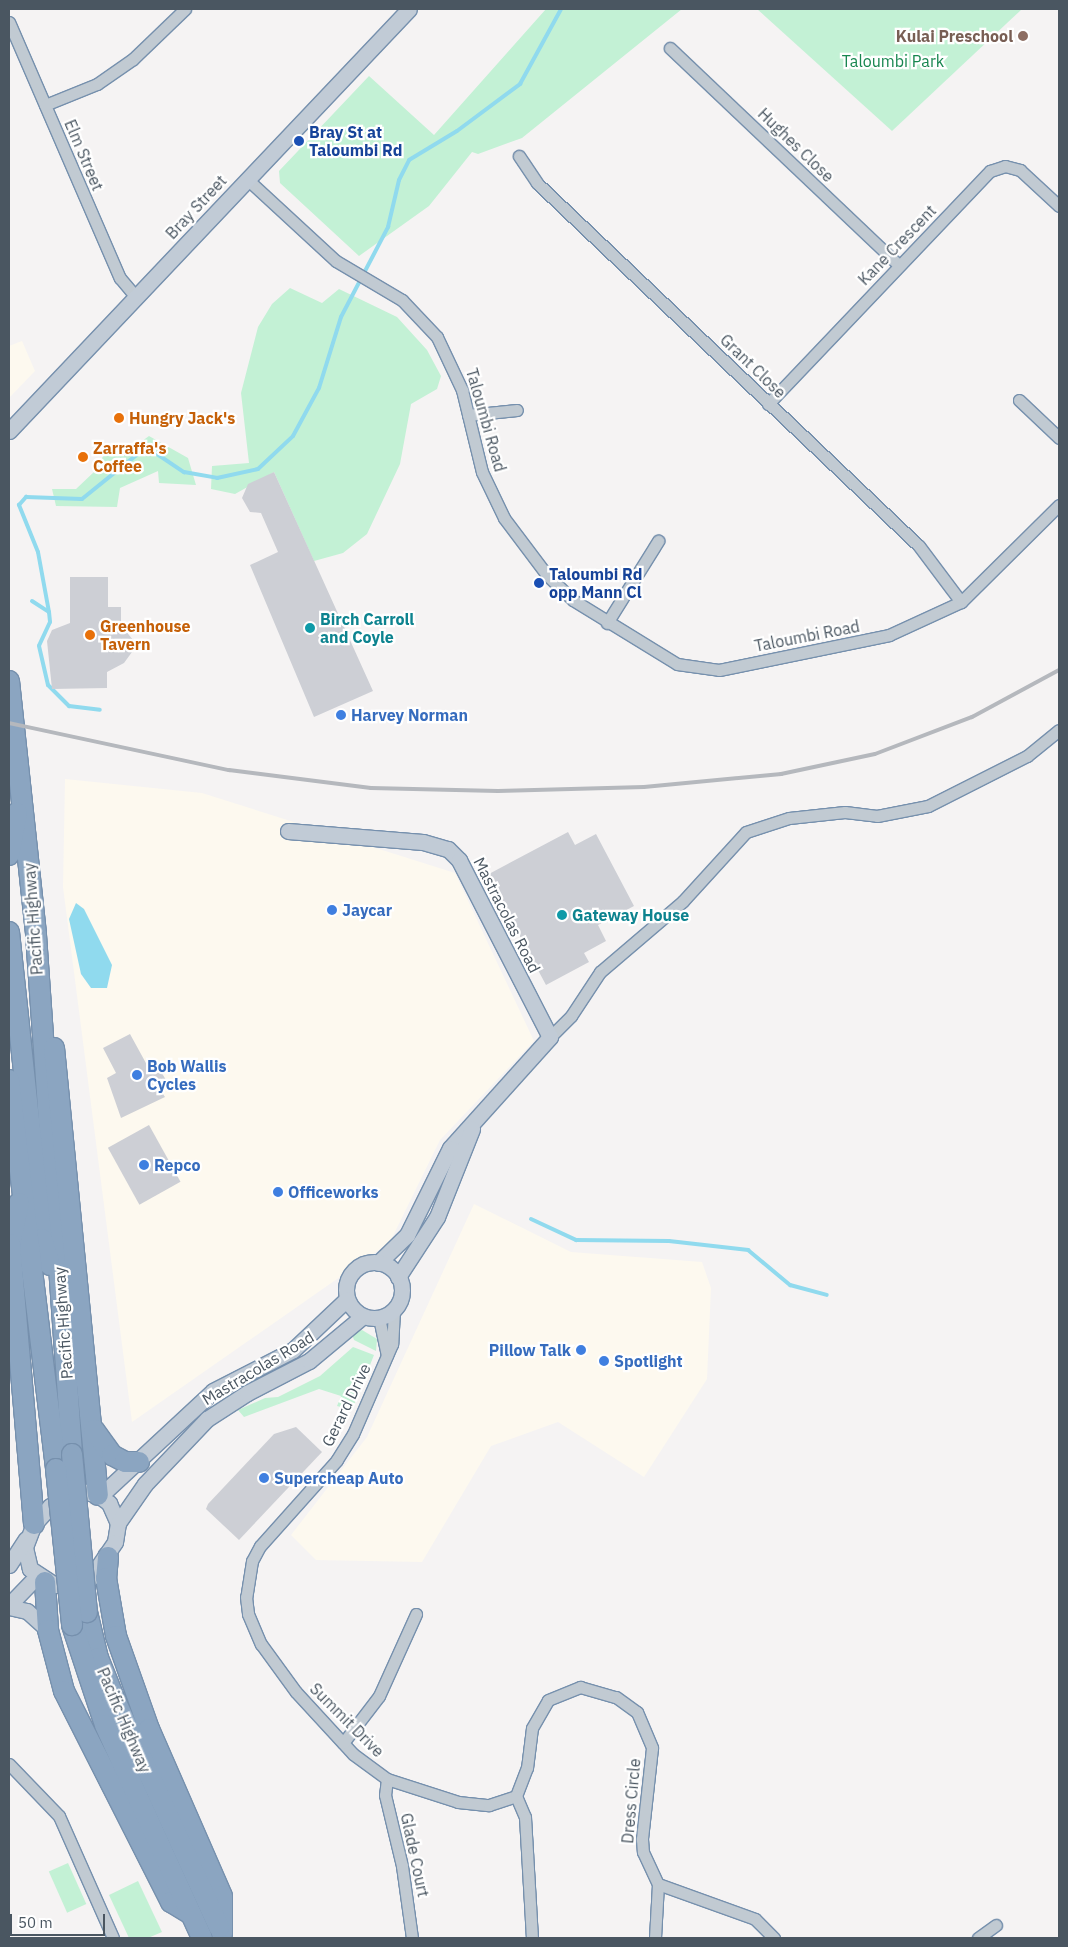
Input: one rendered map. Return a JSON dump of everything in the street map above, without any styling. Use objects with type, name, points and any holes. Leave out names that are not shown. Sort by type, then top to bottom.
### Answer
[{"type":"highway","name":"Pacific Highway","points":[[9,681],[22,787],[36,935],[72,1454],[79,1618],[223,1936]]},
{"type":"highway","points":[[9,855],[22,787]]},
{"type":"highway","points":[[9,932],[42,1239],[61,1302]]},
{"type":"highway","points":[[36,935],[64,1116],[99,1495]]},
{"type":"highway","name":"Pacific Highway","points":[[9,1080],[56,1469],[79,1618],[104,1725],[202,1938]]},
{"type":"highway","points":[[22,1190],[10,1244],[32,1529]]},
{"type":"highway","points":[[91,1424],[102,1446],[112,1455],[125,1462],[139,1462]]},
{"type":"highway","points":[[108,1557],[106,1578],[116,1636],[149,1729],[222,1896],[223,1936]]},
{"type":"highway","points":[[41,1579],[48,1630],[64,1691],[100,1768],[171,1902],[191,1914]]},
{"type":"street","points":[[45,105],[97,84],[133,60],[185,9]]},
{"type":"street","name":"Bray Street","points":[[9,430],[410,9]]},
{"type":"street","name":"Elm Street","points":[[9,22],[120,278],[136,297]]},
{"type":"street","name":"Hughes Close","points":[[670,48],[899,265]]},
{"type":"street","name":"Grant Close","points":[[519,156],[537,183],[919,546],[961,602]]},
{"type":"street","name":"Kane Crescent","points":[[768,404],[899,265],[998,167],[1020,170],[1059,206]]},
{"type":"street","name":"Taloumbi Road","points":[[247,178],[336,261],[377,282],[402,300],[437,337],[450,359],[468,415],[482,472],[523,547],[573,600],[607,623],[677,664],[719,670],[889,635],[961,602],[1059,505]]},
{"type":"street","points":[[1019,400],[1059,438]]},
{"type":"street","points":[[468,415],[517,410]]},
{"type":"street","points":[[607,623],[658,541]]},
{"type":"street","points":[[378,1263],[407,1235],[450,1148],[571,1016],[600,972],[683,901],[746,832],[789,818],[845,812],[877,816],[928,806],[1018,761],[1059,730]]},
{"type":"street","name":"Mastracolas Road","points":[[288,831],[423,842],[448,849],[460,860],[550,1037]]},
{"type":"street","points":[[398,1277],[437,1217],[474,1123]]},
{"type":"street","points":[[378,1263],[398,1277],[402,1294],[394,1310],[379,1318],[363,1316],[347,1299],[351,1274],[363,1264],[378,1263]]},
{"type":"street","name":"Mastracolas Road","points":[[99,1495],[139,1462],[213,1390],[293,1350],[347,1299]]},
{"type":"street","name":"Gerard Drive","points":[[261,1644],[248,1614],[246,1597],[252,1561],[270,1534],[337,1460],[358,1423],[387,1355],[395,1331],[394,1310]]},
{"type":"street","name":"Mastracolas Road","points":[[118,1523],[151,1478],[207,1419],[247,1393],[309,1361],[363,1316]]},
{"type":"street","name":"Gerard Drive","points":[[379,1318],[387,1355]]},
{"type":"street","points":[[9,1565],[32,1529],[50,1506],[73,1493],[99,1495],[109,1503],[118,1523],[108,1557],[88,1580],[79,1585],[65,1587],[41,1579],[26,1558],[32,1529]]},
{"type":"street","points":[[9,1606],[41,1579]]},
{"type":"street","points":[[9,1606],[26,1611],[48,1630]]},
{"type":"street","points":[[342,1743],[380,1696],[416,1614]]},
{"type":"street","name":"Summit Drive","points":[[261,1644],[296,1692],[342,1743],[387,1779],[458,1802],[489,1805],[516,1796]]},
{"type":"street","name":"Dress Circle","points":[[516,1796],[527,1768],[532,1728],[548,1700],[580,1687],[616,1697],[637,1712],[652,1748],[642,1839],[643,1852],[658,1884],[655,1938]]},
{"type":"street","points":[[9,1764],[59,1816],[113,1938]]},
{"type":"street","name":"Glade Court","points":[[387,1779],[385,1795],[402,1866],[412,1938]]},
{"type":"street","points":[[516,1796],[525,1817],[532,1938]]},
{"type":"street","points":[[658,1884],[755,1919],[774,1938]]},
{"type":"street","points":[[978,1938],[996,1925]]},
{"type":"shaded area","points":[[22,341],[35,371],[9,398],[9,346]]},
{"type":"shaded area","points":[[65,779],[202,793],[455,873],[534,1041],[440,1140],[390,1242],[132,1422],[63,887]]},
{"type":"shaded area","points":[[474,1204],[571,1252],[702,1262],[711,1288],[707,1379],[644,1477],[558,1422],[491,1446],[422,1562],[316,1560],[291,1535],[367,1437]]},
{"type":"green space","points":[[546,9],[682,9],[522,138],[478,154],[472,152],[429,206],[359,256],[280,183],[279,171],[369,76],[434,135]]},
{"type":"green space","name":"Taloumbi Park","points":[[757,9],[1022,9],[892,131]]},
{"type":"green space","points":[[290,288],[322,303],[339,289],[397,317],[427,350],[441,376],[437,389],[411,404],[400,464],[367,534],[343,553],[314,561],[274,472],[235,494],[211,489],[212,466],[249,463],[241,393],[258,327],[272,304]]},
{"type":"green space","points":[[149,436],[188,458],[196,485],[159,483],[158,471],[120,488],[117,507],[56,506],[52,489],[76,489],[95,471],[107,449],[127,452]]},
{"type":"green space","points":[[362,1330],[377,1339],[376,1351],[354,1340],[352,1334]]},
{"type":"green space","points":[[353,1347],[374,1355],[352,1410],[337,1406],[341,1396],[319,1389],[244,1417],[238,1410],[265,1398],[278,1397],[320,1376]]},
{"type":"green space","points":[[68,1863],[86,1904],[67,1913],[49,1872]]},
{"type":"green space","points":[[138,1881],[162,1932],[148,1938],[129,1938],[109,1895]]},
{"type":"water","points":[[76,903],[84,909],[112,965],[107,988],[91,988],[81,974],[69,919]]},
{"type":"building","name":"Birch Carroll and Coyle","points":[[274,472],[373,691],[314,717],[250,565],[278,552],[261,513],[250,512],[242,498],[248,484]]},
{"type":"building","name":"Greenhouse Tavern","points":[[70,577],[108,577],[108,607],[121,607],[121,625],[133,640],[132,652],[124,663],[107,672],[107,688],[52,689],[47,641],[52,630],[70,623]]},
{"type":"building","name":"Gateway House","points":[[568,832],[575,845],[596,834],[634,906],[598,925],[606,941],[584,953],[589,962],[546,985],[487,875]]},
{"type":"building","name":"Bob Wallis Cycles","points":[[130,1034],[147,1065],[154,1060],[166,1080],[157,1085],[165,1097],[121,1118],[107,1078],[116,1073],[103,1048]]},
{"type":"building","name":"Repco","points":[[149,1125],[181,1182],[139,1205],[108,1148]]},
{"type":"building","name":"Supercheap Auto","points":[[296,1427],[322,1452],[239,1540],[206,1509],[208,1504],[274,1434]]},
{"type":"waterway","points":[[49,612],[38,552],[19,505],[26,497],[82,499],[139,453],[151,450],[184,472],[217,478],[258,469],[293,436],[319,388],[341,317],[388,227],[399,180],[409,160],[457,131],[520,84],[561,9]]},
{"type":"waterway","points":[[32,601],[49,612],[50,622],[39,646],[48,685],[69,706],[100,710]]},
{"type":"waterway","points":[[531,1219],[576,1240],[669,1241],[748,1250],[790,1285],[827,1295]]},
{"type":"railway","points":[[9,723],[229,770],[371,788],[498,791],[644,787],[781,774],[875,754],[972,717],[1059,670]]},
{"type":"place","name":"Kulai Preschool","points":[[1023,36]]},
{"type":"place","name":"Bray St at Taloumbi Rd","points":[[299,141]]},
{"type":"place","name":"Hungry Jack's","points":[[119,418]]},
{"type":"place","name":"Zarraffa's Coffee","points":[[83,457]]},
{"type":"place","name":"Taloumbi Rd opp Mann Cl","points":[[539,583]]},
{"type":"place","name":"Birch Carroll and Coyle","points":[[310,628]]},
{"type":"place","name":"Greenhouse Tavern","points":[[90,635]]},
{"type":"place","name":"Harvey Norman","points":[[341,715]]},
{"type":"place","name":"Jaycar","points":[[332,910]]},
{"type":"place","name":"Gateway House","points":[[562,915]]},
{"type":"place","name":"Bob Wallis Cycles","points":[[137,1075]]},
{"type":"place","name":"Repco","points":[[144,1165]]},
{"type":"place","name":"Officeworks","points":[[278,1192]]},
{"type":"place","name":"Pillow Talk","points":[[581,1350]]},
{"type":"place","name":"Spotlight","points":[[604,1361]]},
{"type":"place","name":"Supercheap Auto","points":[[264,1478]]}]
